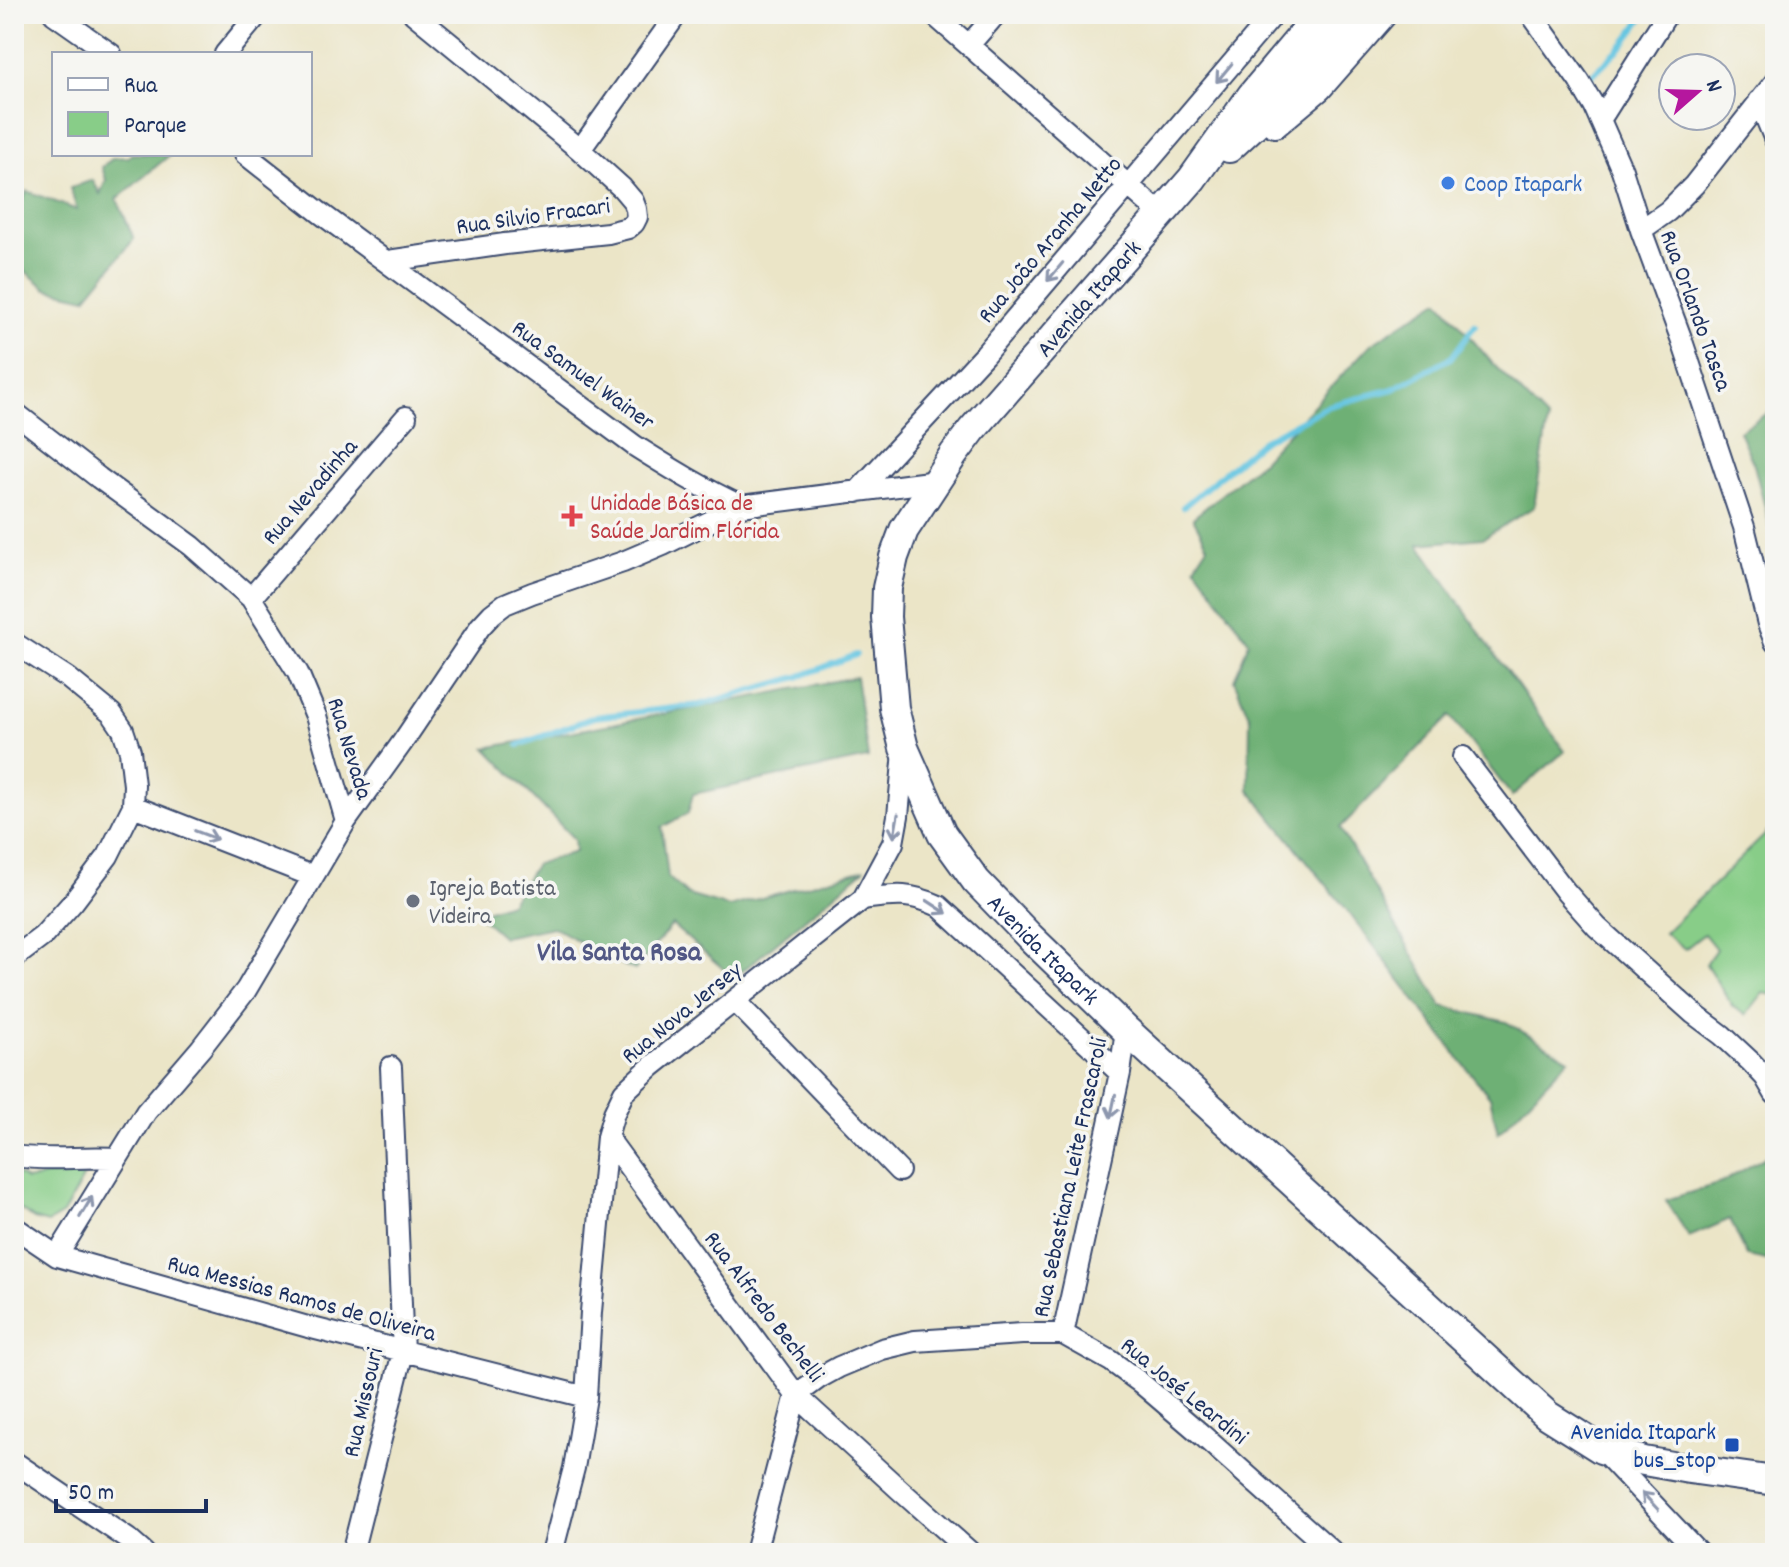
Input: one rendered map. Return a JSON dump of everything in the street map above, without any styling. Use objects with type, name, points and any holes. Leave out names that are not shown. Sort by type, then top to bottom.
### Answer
[{"type":"main road","name":"Avenida Itapark","points":[[1347,14],[1252,95],[1203,170],[972,430],[904,530],[887,588],[886,617],[894,708],[904,748],[942,834],[976,881],[1126,1030],[1547,1415],[1601,1449],[1644,1461],[1775,1481]]},
{"type":"main road","points":[[1203,170],[1249,145],[1318,87],[1321,39],[1382,14]]},
{"type":"street","points":[[54,14],[108,52]]},
{"type":"street","points":[[227,52],[258,14]]},
{"type":"street","points":[[414,14],[580,150],[661,24],[677,14]]},
{"type":"street","points":[[933,14],[1162,215]]},
{"type":"street","points":[[969,45],[996,14]]},
{"type":"street","name":"Rua João Aranha Netto","points":[[857,492],[985,354],[1274,14]]},
{"type":"street","name":"Rua Orlando Tasca","points":[[1531,14],[1579,81],[1622,170],[1744,527],[1775,642]]},
{"type":"street","points":[[1600,120],[1667,14]]},
{"type":"street","points":[[1641,230],[1668,211],[1694,185],[1775,82]]},
{"type":"street","points":[[1759,101],[1775,140]]},
{"type":"street","name":"Rua Silvio Fracari","points":[[388,261],[628,228],[637,217],[633,201],[580,150]]},
{"type":"street","name":"Rua Samuel Wainer","points":[[248,156],[635,446],[689,481],[741,506]]},
{"type":"street","name":"Rua Nevada","points":[[14,412],[192,546],[251,598],[298,673],[316,716],[346,821],[246,990],[146,1112],[57,1256]]},
{"type":"street","name":"Rua Nevadinha","points":[[251,598],[406,417]]},
{"type":"street","points":[[346,821],[463,652],[492,614],[505,604],[623,562],[741,506],[937,481]]},
{"type":"street","points":[[14,643],[68,678],[112,714],[123,730],[134,769],[133,806],[108,856],[43,936],[14,958]]},
{"type":"street","name":"Rua Nova Jersey","points":[[552,1553],[574,1468],[586,1397],[607,1137],[614,1113],[624,1092],[652,1066],[863,899],[893,843],[904,748]]},
{"type":"street","points":[[1463,757],[1566,892],[1597,927],[1751,1062],[1775,1094]]},
{"type":"street","points":[[133,806],[312,876]]},
{"type":"street","points":[[881,867],[899,894]]},
{"type":"street","points":[[863,899],[899,894],[919,897],[939,906],[1120,1073]]},
{"type":"street","points":[[735,1001],[899,1171]]},
{"type":"street","name":"Rua Sebastiana Leite Frascaroli","points":[[1063,1334],[1120,1073],[1126,1030]]},
{"type":"street","name":"Rua Missouri","points":[[352,1553],[403,1352],[391,1067]]},
{"type":"street","name":"Rua Alfredo Bechelli","points":[[607,1137],[796,1395],[971,1553]]},
{"type":"street","points":[[14,1156],[116,1158]]},
{"type":"street","name":"Rua Messias Ramos de Oliveira","points":[[14,1227],[57,1256],[189,1295],[586,1397]]},
{"type":"street","name":"Rua José Leardini","points":[[796,1395],[839,1367],[882,1349],[915,1341],[1063,1334],[1111,1361],[1141,1383],[1334,1553]]},
{"type":"street","points":[[755,1553],[796,1395]]},
{"type":"street","points":[[1601,1449],[1699,1553]]},
{"type":"street","points":[[14,1462],[144,1553]]},
{"type":"green space","points":[[169,156],[117,199],[134,239],[86,298],[47,289],[14,262],[14,216],[27,191],[77,210],[70,188],[93,180],[100,194],[106,180],[102,167],[113,158]]},
{"type":"green space","points":[[1439,300],[1492,363],[1548,420],[1534,507],[1483,538],[1419,544],[1565,751],[1512,796],[1450,716],[1340,828],[1442,1006],[1506,1022],[1569,1059],[1498,1133],[1490,1097],[1343,905],[1249,790],[1250,718],[1234,680],[1249,642],[1195,566],[1208,546],[1193,518],[1261,462],[1371,344]]},
{"type":"green space","points":[[1775,409],[1775,546],[1754,465],[1739,431]]},
{"type":"green space","points":[[856,677],[868,758],[693,794],[688,813],[662,827],[668,877],[688,895],[729,907],[865,869],[734,978],[672,925],[635,970],[553,927],[503,937],[477,914],[510,903],[536,864],[575,852],[574,839],[486,748]]},
{"type":"green space","points":[[1775,825],[1775,995],[1763,993],[1746,1015],[1733,1007],[1706,964],[1716,949],[1704,934],[1685,949],[1664,933]]},
{"type":"green space","points":[[1767,1156],[1775,1161],[1775,1262],[1747,1256],[1730,1219],[1689,1237],[1666,1200],[1721,1183]]},
{"type":"green space","points":[[89,1167],[63,1214],[48,1223],[34,1219],[14,1205],[14,1172],[26,1180]]},
{"type":"waterway","points":[[1590,77],[1625,43],[1645,14]]},
{"type":"waterway","points":[[1183,507],[1262,441],[1329,406],[1393,389],[1452,357],[1475,325]]},
{"type":"waterway","points":[[519,745],[594,717],[700,705],[798,677],[856,655]]},
{"type":"place","name":"Coop Itapark","points":[[1448,183]]},
{"type":"place","name":"Unidade Básica de Saúde Jardim Flórida","points":[[572,516]]},
{"type":"place","name":"Igreja Batista Videira","points":[[413,901]]},
{"type":"place","name":"Avenida Itapark bus_stop","points":[[1732,1445]]},
{"type":"district","name":"Vila Santa Rosa","points":[[619,950]]}]
